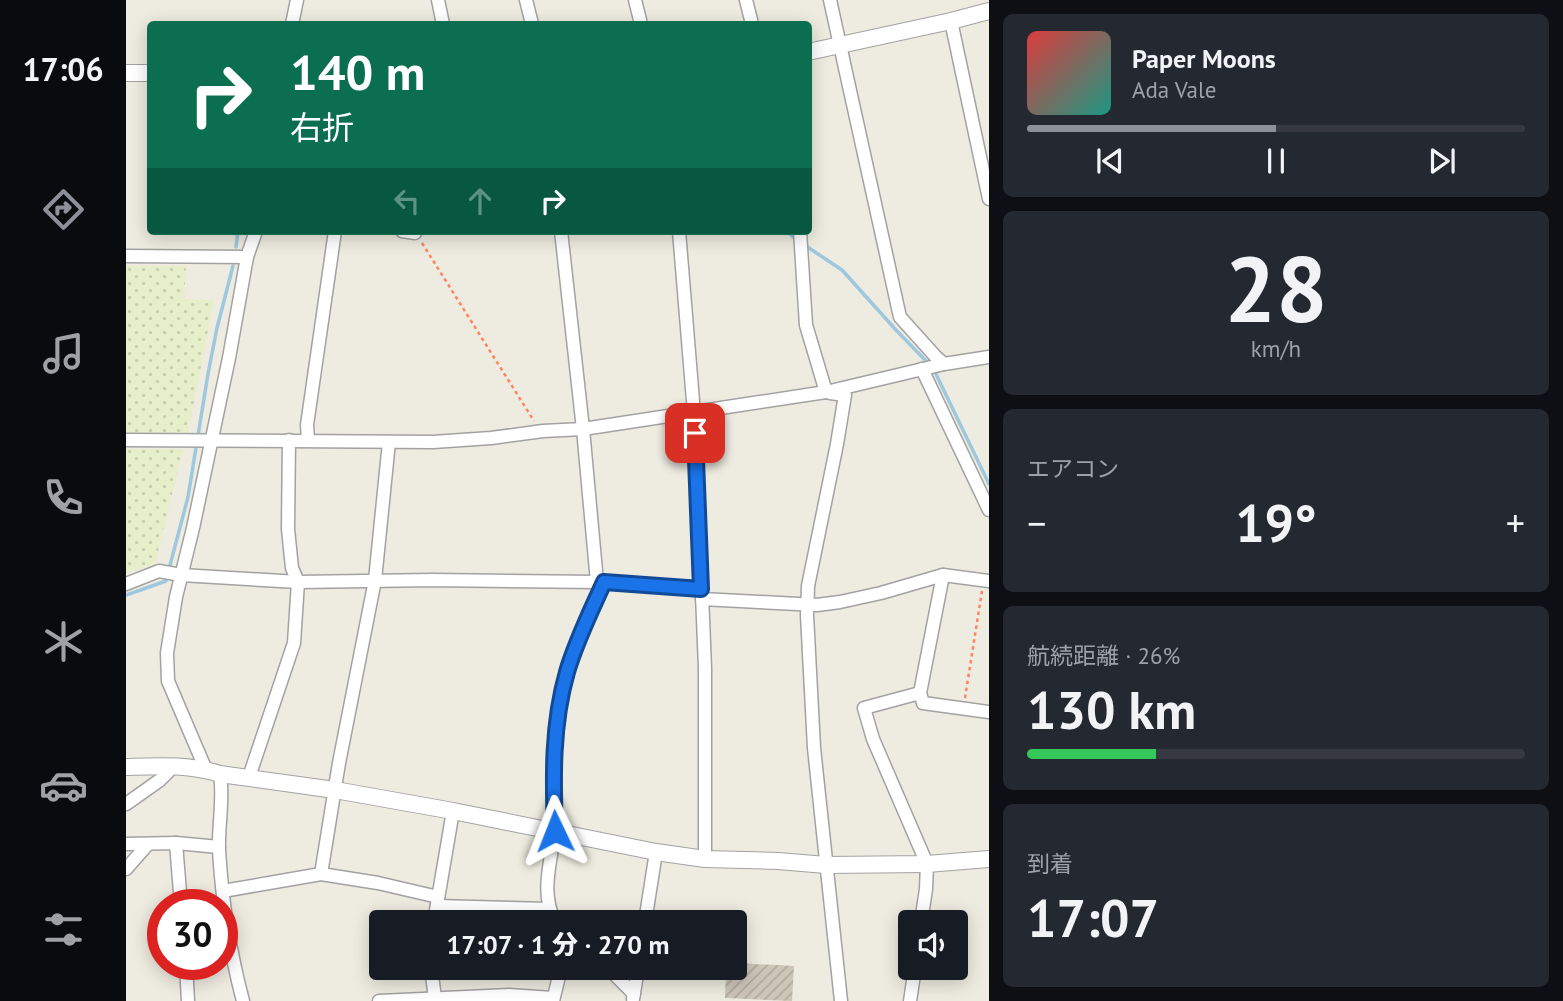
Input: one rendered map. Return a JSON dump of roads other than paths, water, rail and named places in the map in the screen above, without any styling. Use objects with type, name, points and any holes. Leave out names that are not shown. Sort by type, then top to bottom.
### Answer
[{"type":"street","points":[[293,21],[297,0]]},
{"type":"street","points":[[438,0],[442,21]]},
{"type":"street","points":[[526,0],[531,21]]},
{"type":"street","points":[[635,0],[640,21]]},
{"type":"street","points":[[746,0],[751,21]]},
{"type":"street","points":[[830,0],[900,317],[932,367],[989,510]]},
{"type":"street","points":[[812,51],[989,11]]},
{"type":"street","points":[[951,21],[989,199]]},
{"type":"street","points":[[126,73],[147,73]]},
{"type":"street","points":[[223,889],[219,847],[223,789],[168,681],[167,653],[178,574],[194,528],[208,440],[247,257],[255,235]]},
{"type":"street","points":[[308,440],[307,425],[334,235]]},
{"type":"street","points":[[235,889],[321,874],[378,883],[438,901],[549,909],[547,879],[555,831],[553,769],[558,712],[568,671],[601,582],[561,235]]},
{"type":"street","points":[[679,235],[694,413],[705,668],[705,859]]},
{"type":"street","points":[[801,235],[806,325],[826,392]]},
{"type":"street","points":[[126,256],[247,257]]},
{"type":"street","points":[[126,440],[433,442],[583,429],[826,392],[932,367],[989,357]]},
{"type":"street","points":[[826,392],[845,395],[838,444],[808,586],[807,604],[814,748],[841,1001]]},
{"type":"street","points":[[248,777],[294,643],[298,582],[292,568],[289,529],[289,440]]},
{"type":"street","points":[[321,874],[375,580],[389,442]]},
{"type":"street","points":[[126,584],[159,571],[298,582],[601,582],[807,604],[840,602],[943,575],[986,581]]},
{"type":"street","points":[[943,575],[920,693],[923,703],[989,712]]},
{"type":"street","points":[[920,693],[864,708],[873,739],[927,864],[923,910]]},
{"type":"street","points":[[126,804],[174,766]]},
{"type":"street","points":[[126,767],[174,766],[335,790],[656,852],[705,859],[826,865],[927,864],[989,859]]},
{"type":"street","points":[[436,910],[453,811]]},
{"type":"street","points":[[126,844],[176,843],[219,847]]},
{"type":"street","points":[[176,843],[180,889]]},
{"type":"street","points":[[126,869],[148,844]]},
{"type":"street","points":[[647,910],[656,852]]},
{"type":"street","points":[[187,980],[188,1001]]},
{"type":"street","points":[[238,980],[243,1001]]},
{"type":"street","points":[[433,980],[435,998]]},
{"type":"street","points":[[379,1001],[509,995],[553,999],[558,980]]},
{"type":"street","points":[[618,980],[633,998]]},
{"type":"street","points":[[633,998],[636,980]]},
{"type":"street","points":[[910,1001],[913,980]]},
{"type":"waterway","points":[[236,247],[238,235]]},
{"type":"waterway","points":[[791,235],[797,240]]},
{"type":"waterway","points":[[803,244],[842,270],[929,364]]},
{"type":"waterway","points":[[169,569],[188,497],[208,374],[233,266]]},
{"type":"waterway","points":[[934,370],[989,484]]},
{"type":"waterway","points":[[126,595],[166,581],[167,576]]}]
